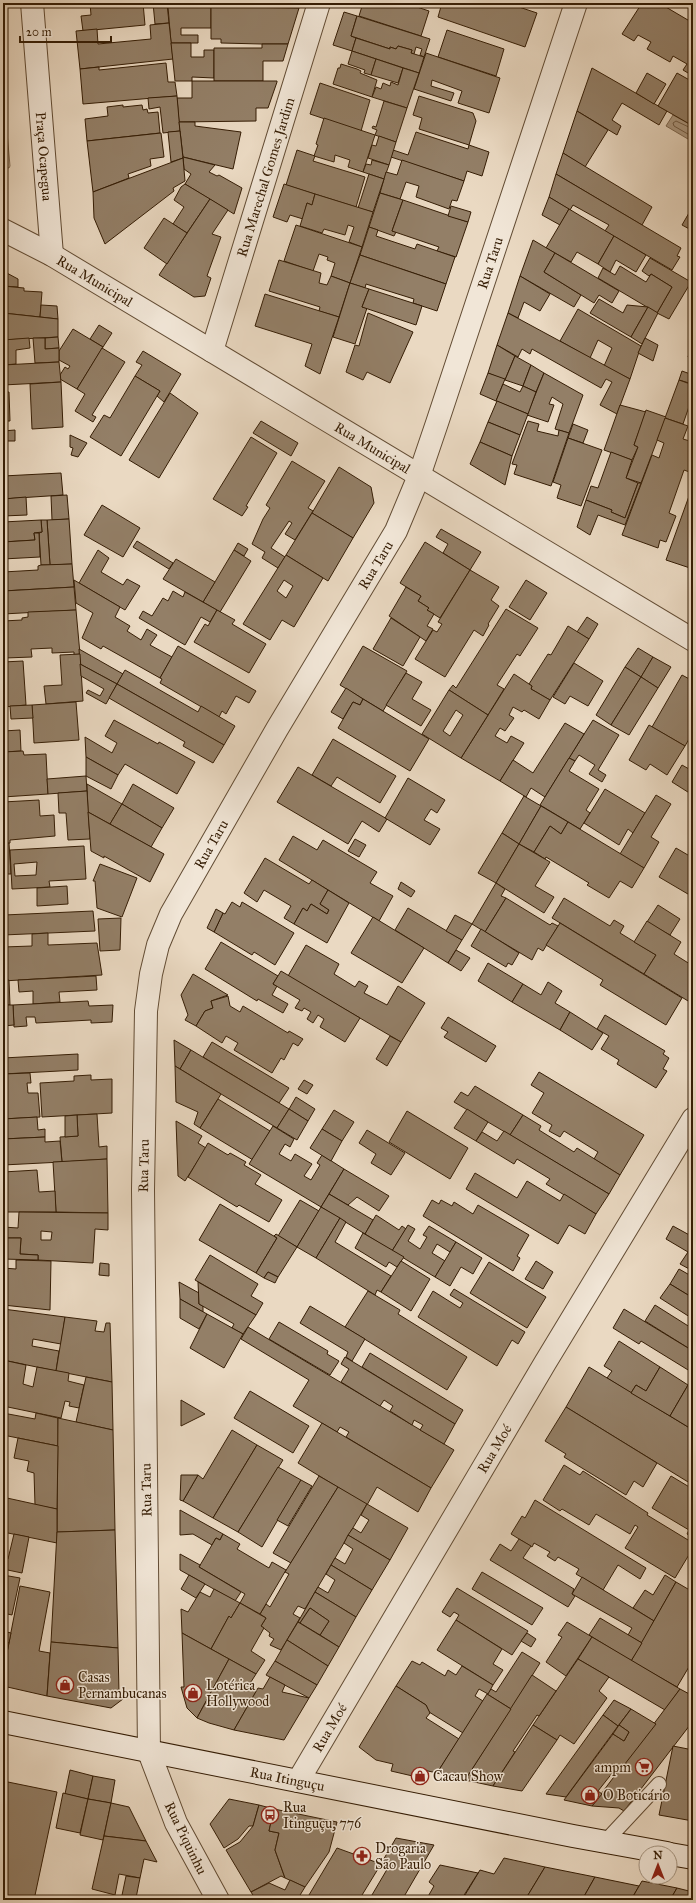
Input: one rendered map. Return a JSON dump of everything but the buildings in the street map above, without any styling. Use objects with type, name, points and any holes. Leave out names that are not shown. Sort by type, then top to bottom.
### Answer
[{"type":"street","name":"Praça Ocapegua","points":[[32,3],[52,255]]},
{"type":"street","name":"Rua Marechal Gomes Jardim","points":[[212,351],[319,3]]},
{"type":"street","name":"Rua Taru","points":[[149,1752],[142,1190],[146,1011],[151,974],[158,946],[171,914],[272,736],[396,531],[419,476],[576,3]]},
{"type":"street","points":[[3,230],[52,255]]},
{"type":"street","name":"Rua Municipal","points":[[52,255],[693,640]]},
{"type":"street","name":"Rua Moé","points":[[298,1781],[545,1363],[693,1119]]},
{"type":"street","name":"Rua Itinguçu","points":[[3,1722],[638,1848]]},
{"type":"street","name":"Rua Piquinhu","points":[[149,1752],[176,1823],[218,1900]]},
{"type":"street","points":[[678,1855],[693,1858]]},
{"type":"lane","points":[[605,1842],[660,1784]]},
{"type":"shaded area","points":[[3,87],[10,166],[9,168],[3,167]]},
{"type":"water","points":[[673,115],[693,126],[693,142],[666,126]]},
{"type":"place","name":"Casas Pernambucanas","points":[[65,1685]]},
{"type":"place","name":"Lotérica Hollywood","points":[[193,1693]]},
{"type":"place","name":"ampm","points":[[644,1767]]},
{"type":"place","name":"Cacau Show","points":[[420,1776]]},
{"type":"place","name":"O Boticário","points":[[590,1795]]},
{"type":"place","name":"Rua Itinguçu, 776","points":[[270,1815]]},
{"type":"place","name":"Drogaria São Paulo","points":[[362,1856]]}]
